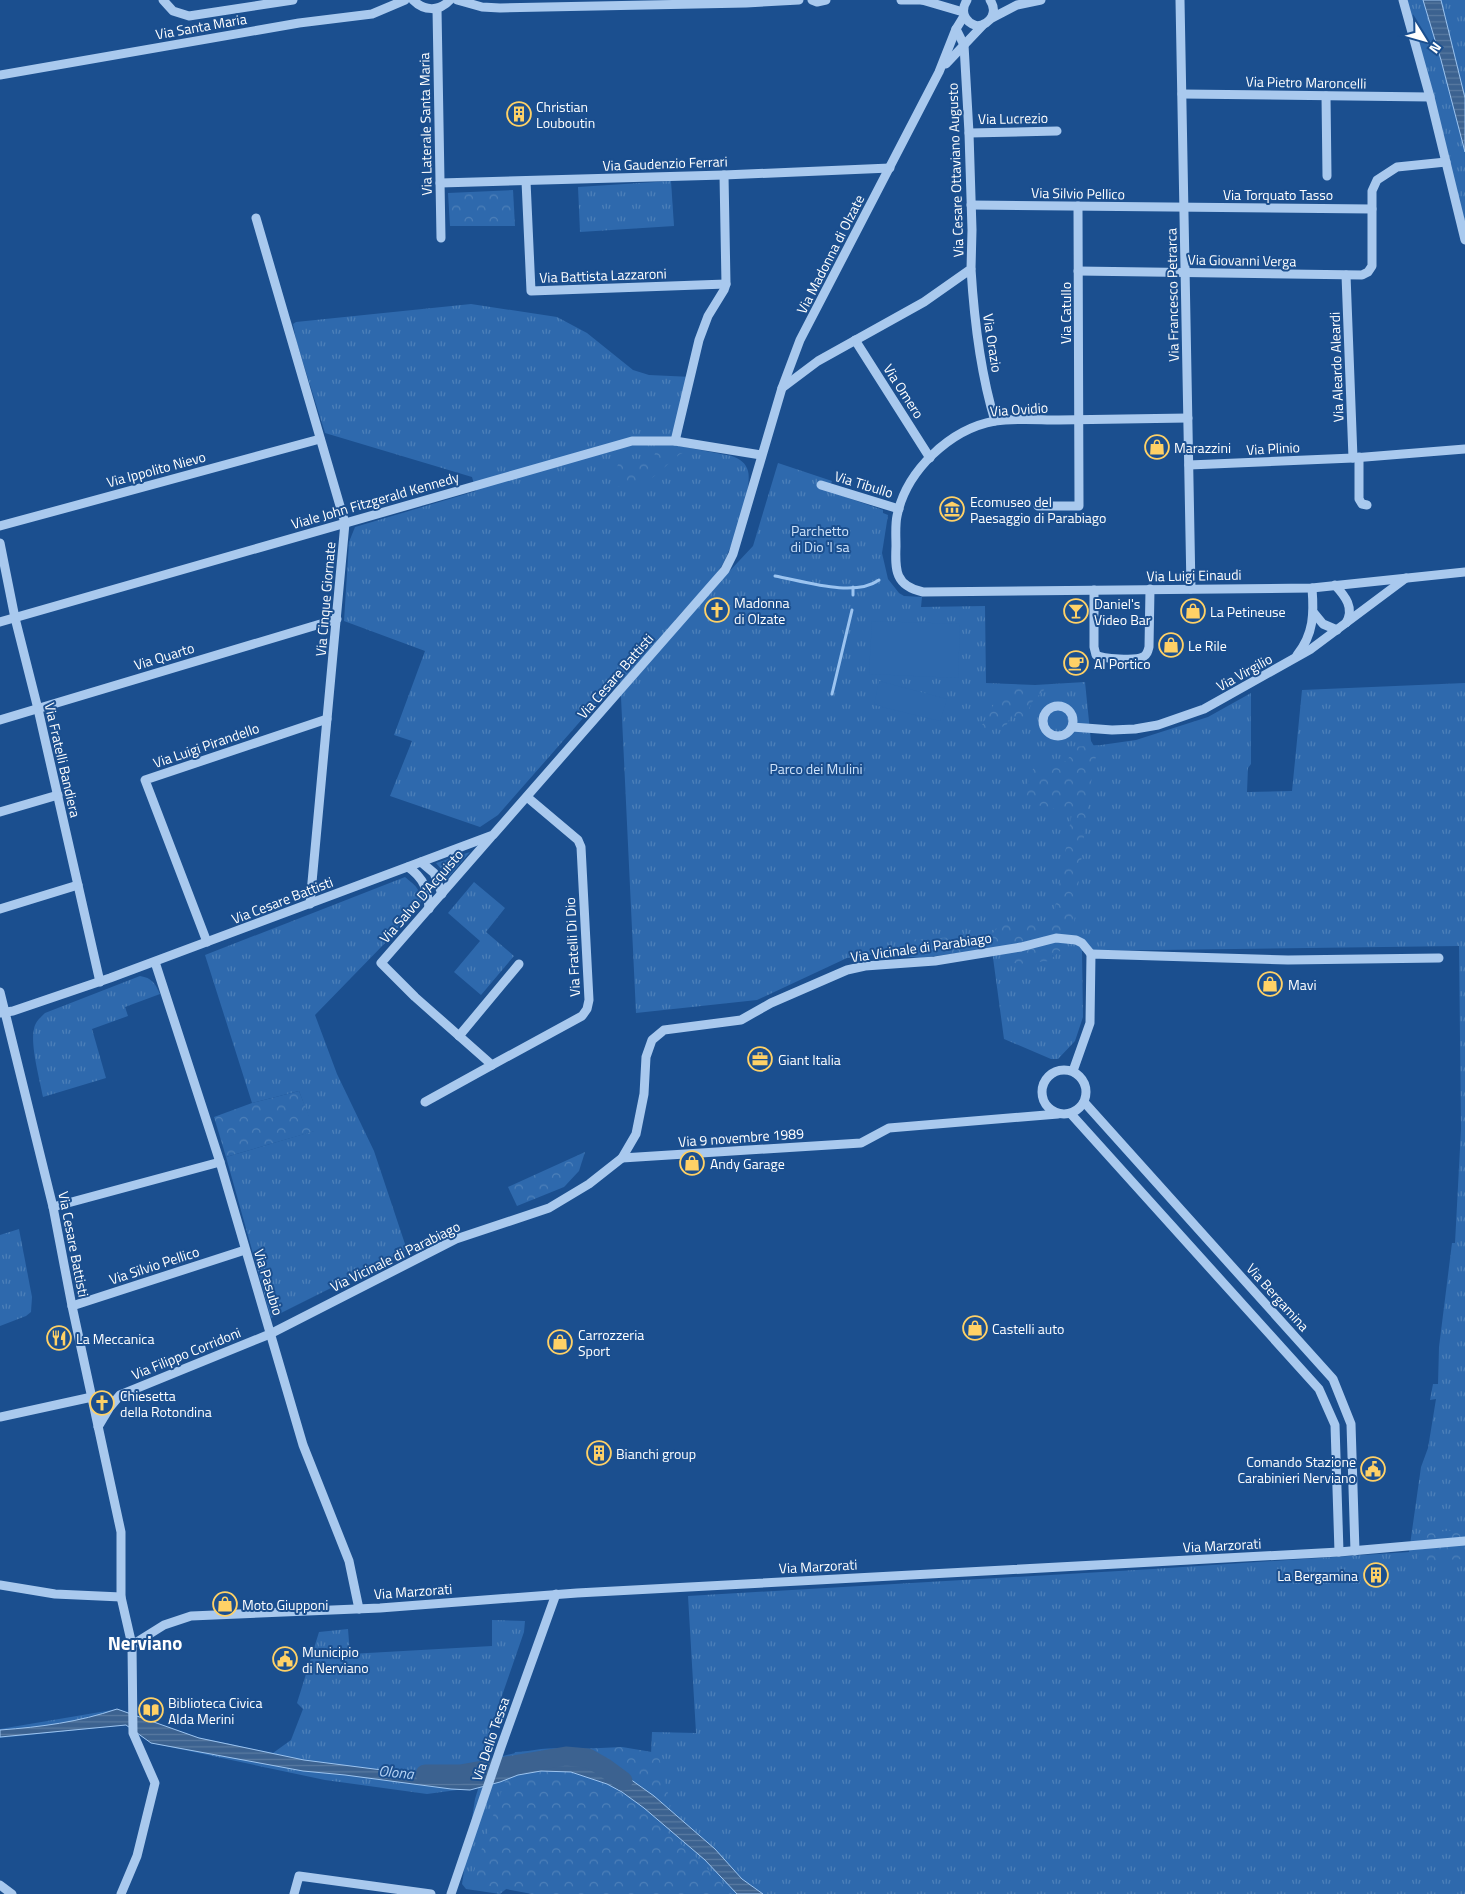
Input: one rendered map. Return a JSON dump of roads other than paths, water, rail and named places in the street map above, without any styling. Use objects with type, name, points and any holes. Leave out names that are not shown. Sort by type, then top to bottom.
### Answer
[{"type":"street","points":[[163,0],[173,11],[189,16],[293,0]]},
{"type":"street","name":"Via Santa Maria","points":[[0,75],[299,23],[366,15],[382,11],[405,0]]},
{"type":"street","points":[[413,0],[425,8],[437,9],[450,0]]},
{"type":"street","points":[[457,0],[482,7],[500,8],[799,0]]},
{"type":"street","points":[[812,0],[817,2],[826,0]]},
{"type":"street","points":[[901,0],[923,0],[963,14],[972,24],[983,25],[992,18],[1018,5],[1041,0]]},
{"type":"street","points":[[963,14],[967,0]]},
{"type":"street","points":[[990,0],[994,6],[992,18]]},
{"type":"street","name":"Via Francesco Petrarca","points":[[1180,0],[1191,589]]},
{"type":"street","points":[[1403,0],[1430,96],[1465,240]]},
{"type":"street","name":"Via Laterale Santa Maria","points":[[437,9],[441,238]]},
{"type":"street","name":"Via Madonna di Olzate","points":[[761,455],[782,388],[800,340],[939,72],[963,14]]},
{"type":"street","name":"Via Madonna di Olzate","points":[[939,72],[983,25]]},
{"type":"street","name":"Via Cesare Ottaviano Augusto","points":[[782,388],[818,361],[924,302],[971,269],[969,133],[964,45],[956,29]]},
{"type":"street","name":"Via Pietro Maroncelli","points":[[1182,94],[1430,96]]},
{"type":"street","points":[[1326,96],[1327,176]]},
{"type":"street","name":"Via Lucrezio","points":[[969,133],[1057,131]]},
{"type":"street","points":[[1346,275],[1362,275],[1368,272],[1372,266],[1372,209],[1374,185],[1377,180],[1386,172],[1403,166],[1446,162]]},
{"type":"street","name":"Via Gaudenzio Ferrari","points":[[440,183],[890,168]]},
{"type":"street","points":[[675,441],[699,340],[708,316],[726,284],[724,175]]},
{"type":"street","name":"Via Battista Lazzaroni","points":[[526,180],[531,291],[726,284]]},
{"type":"street","name":"Via Silvio Pellico","points":[[971,205],[1184,208]]},
{"type":"street","name":"Via Catullo","points":[[1038,506],[1079,506],[1078,206]]},
{"type":"street","name":"Via Torquato Tasso","points":[[1184,208],[1372,209]]},
{"type":"street","name":"Via Cinque Giornate","points":[[256,218],[346,523],[310,904]]},
{"type":"street","name":"Via Orazio","points":[[971,269],[972,298],[986,390],[994,421]]},
{"type":"street","name":"Via Giovanni Verga","points":[[1078,271],[1346,275]]},
{"type":"street","name":"Via Aleardo Aleardi","points":[[1346,275],[1356,458]]},
{"type":"street","name":"Via Omero","points":[[855,340],[930,458]]},
{"type":"street","name":"Via Ovidio","points":[[923,592],[905,585],[899,578],[896,570],[896,517],[914,477],[930,458],[958,435],[994,421],[1188,418]]},
{"type":"street","name":"Via Ippolito Nievo","points":[[0,526],[320,439]]},
{"type":"street","name":"Viale John Fitzgerald Kennedy","points":[[0,622],[632,441],[675,441],[761,455]]},
{"type":"street","name":"Via Plinio","points":[[1189,465],[1356,458],[1465,449]]},
{"type":"street","name":"Via Cesare Battisti","points":[[122,1894],[137,1856],[155,1783],[133,1733],[132,1645],[121,1598],[121,1532],[72,1306],[53,1207],[3,1012],[13,1011],[100,982],[493,835],[725,570],[733,554],[761,455]]},
{"type":"street","points":[[1356,458],[1359,499],[1362,504],[1367,505]]},
{"type":"street","name":"Via Tibullo","points":[[821,485],[899,509]]},
{"type":"street","name":"Via Fratelli Bandiera","points":[[0,544],[15,618],[38,709],[100,982]]},
{"type":"street","name":"Via Luigi Einaudi","points":[[923,592],[1312,588],[1465,572]]},
{"type":"street","name":"Via Virgilio","points":[[1072,727],[1112,730],[1158,725],[1204,709],[1292,661],[1337,630],[1406,577]]},
{"type":"street","points":[[1334,585],[1343,595],[1349,606],[1349,615],[1346,623]]},
{"type":"street","points":[[1292,661],[1308,637],[1314,620],[1312,588]]},
{"type":"street","points":[[1094,590],[1094,647],[1096,655],[1104,658],[1140,658],[1147,653],[1149,647],[1150,589]]},
{"type":"street","points":[[1314,611],[1316,618],[1323,624],[1337,630]]},
{"type":"street","name":"Via Quarto","points":[[0,720],[336,618]]},
{"type":"street","name":"Via Luigi Pirandello","points":[[207,942],[145,780],[327,719]]},
{"type":"street","points":[[0,812],[58,795]]},
{"type":"street","name":"Via Fratelli Di Dio","points":[[492,1065],[582,1016],[587,1009],[581,847],[578,840],[528,797]]},
{"type":"street","name":"Via Salvo D'Acquisto","points":[[492,1065],[415,997],[381,964],[493,835]]},
{"type":"street","points":[[421,862],[434,873],[442,894]]},
{"type":"street","points":[[408,867],[422,879],[426,888],[429,909]]},
{"type":"street","points":[[0,909],[78,885]]},
{"type":"street","name":"Via Vicinale di Parabiago","points":[[270,1334],[456,1239],[549,1208],[588,1184],[622,1158],[636,1134],[644,1094],[646,1057],[652,1040],[664,1030],[741,1020],[771,1003],[839,974],[865,966],[935,961],[1021,947],[1056,938],[1076,940],[1082,943],[1091,954]]},
{"type":"street","points":[[1072,1071],[1090,1023],[1091,954],[1288,960],[1439,958]]},
{"type":"street","name":"Via Pasubio","points":[[155,962],[220,1162],[303,1445],[349,1561],[359,1609]]},
{"type":"street","points":[[459,1036],[519,964]]},
{"type":"street","points":[[0,992],[3,1012]]},
{"type":"street","points":[[425,1102],[492,1065]]},
{"type":"street","points":[[1058,1070],[1072,1071],[1080,1076],[1084,1083],[1086,1091],[1084,1102],[1079,1109],[1071,1114],[1058,1114],[1050,1110],[1045,1104],[1042,1098],[1042,1085],[1050,1074],[1058,1070]]},
{"type":"street","name":"Via Bergamina","points":[[1084,1102],[1333,1379],[1352,1424],[1355,1551]]},
{"type":"street","name":"Via 9 novembre 1989","points":[[622,1158],[861,1144],[889,1128],[1058,1114]]},
{"type":"street","points":[[1071,1114],[1319,1389],[1335,1425],[1339,1552]]},
{"type":"street","points":[[53,1207],[220,1162]]},
{"type":"street","name":"Via Silvio Pellico","points":[[72,1306],[245,1250]]},
{"type":"street","name":"Via Filippo Corridoni","points":[[98,1427],[120,1395],[270,1334]]},
{"type":"street","points":[[0,1417],[92,1397]]},
{"type":"street","name":"Via Marzorati","points":[[132,1645],[172,1622],[191,1616],[359,1609],[556,1594],[1339,1552],[1465,1541]]},
{"type":"street","points":[[0,1585],[54,1594],[121,1598]]},
{"type":"street","name":"Via Delio Tessa","points":[[451,1894],[556,1594]]},
{"type":"street","points":[[294,1894],[299,1876],[431,1894]]},
{"type":"street","points":[[0,1885],[12,1894]]},
{"type":"water","points":[[1423,0],[1441,0],[1465,98],[1465,152],[1441,60]]},
{"type":"water","points":[[117,1709],[199,1738],[304,1760],[382,1770],[470,1775],[486,1774],[506,1765],[538,1759],[579,1758],[630,1779],[654,1796],[715,1849],[742,1879],[763,1894],[737,1894],[705,1860],[644,1808],[607,1784],[571,1772],[541,1771],[518,1775],[470,1790],[451,1789],[303,1771],[151,1743],[126,1725],[0,1737],[0,1730],[60,1723]]},
{"type":"waterway","points":[[775,576],[842,588],[856,588],[879,580]]},
{"type":"waterway","points":[[853,587],[853,595]]},
{"type":"waterway","points":[[832,694],[852,610]]},
{"type":"waterway","name":"Olona","points":[[425,1774],[460,1774],[566,1756],[588,1758],[623,1781]]},
{"type":"place","name":"Christian Louboutin","points":[[519,114]]},
{"type":"place","name":"Marazzini","points":[[1157,447]]},
{"type":"place","name":"Ecomuseo del Paesaggio di Parabiago","points":[[952,509]]},
{"type":"place","name":"Madonna di Olzate","points":[[717,610]]},
{"type":"place","name":"Daniel's Video Bar","points":[[1076,611]]},
{"type":"place","name":"La Petineuse","points":[[1193,611]]},
{"type":"place","name":"Le Rile","points":[[1171,645]]},
{"type":"place","name":"Al Portico","points":[[1076,663]]},
{"type":"place","name":"Mavi","points":[[1270,984]]},
{"type":"place","name":"Giant Italia","points":[[760,1059]]},
{"type":"place","name":"Andy Garage","points":[[692,1163]]},
{"type":"place","name":"Castelli auto","points":[[975,1328]]},
{"type":"place","name":"La Meccanica","points":[[59,1338]]},
{"type":"place","name":"Carrozzeria Sport","points":[[560,1342]]},
{"type":"place","name":"Chiesetta della Rotondina","points":[[102,1403]]},
{"type":"place","name":"Bianchi group","points":[[599,1453]]},
{"type":"place","name":"Comando Stazione Carabinieri Nerviano","points":[[1373,1469]]},
{"type":"place","name":"La Bergamina","points":[[1376,1575]]},
{"type":"place","name":"Moto Giupponi","points":[[225,1604]]},
{"type":"place","name":"Municipio di Nerviano","points":[[285,1659]]},
{"type":"place","name":"Biblioteca Civica Alda Merini","points":[[151,1710]]},
{"type":"district","name":"Nerviano","points":[[145,1642]]},
{"type":"park label","name":"Parchetto di Dio 'l sa","points":[[820,538]]},
{"type":"park label","name":"Parco dei Mulini","points":[[816,768]]}]
